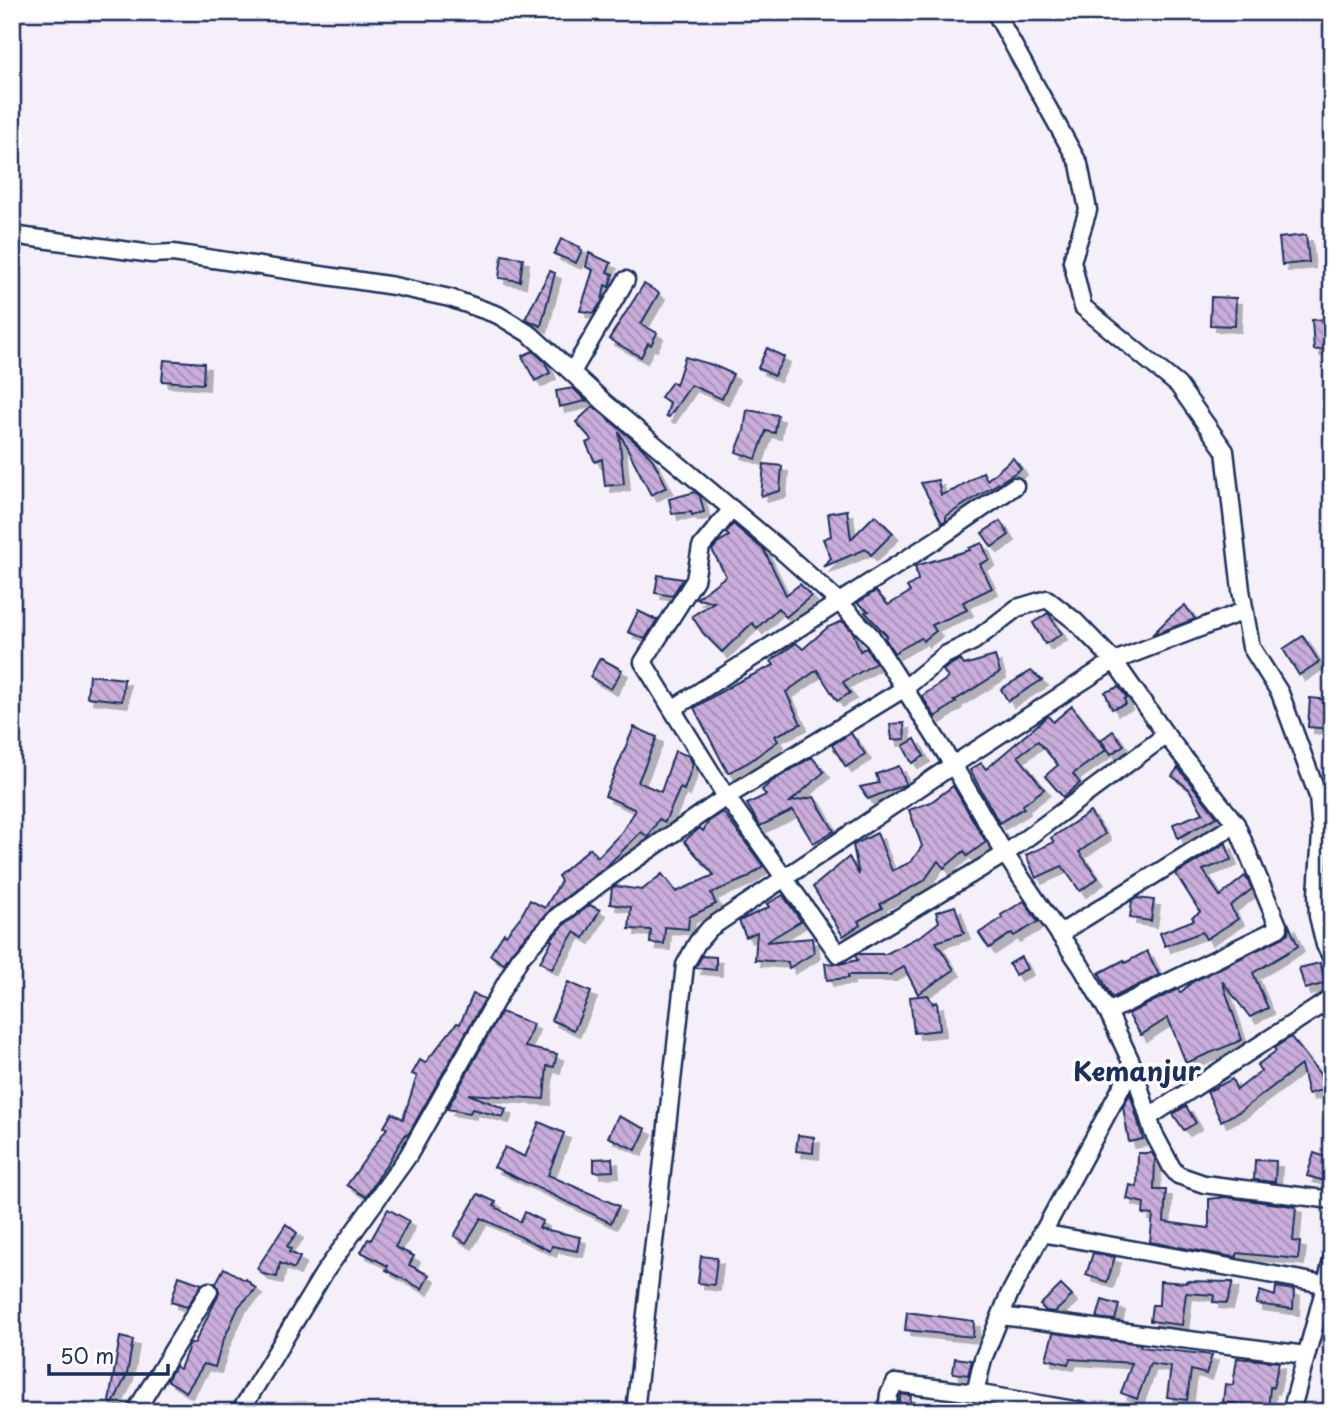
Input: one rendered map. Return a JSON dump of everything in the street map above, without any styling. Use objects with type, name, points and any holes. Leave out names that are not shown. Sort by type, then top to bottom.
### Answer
[{"type":"street","points":[[995,12],[1079,164],[1088,210],[1072,261],[1083,307],[1178,385],[1224,451],[1251,648],[1280,693],[1318,796],[1321,834],[1318,916],[1325,946],[1332,958]]},
{"type":"street","points":[[12,234],[152,254],[173,253],[394,286],[450,298],[498,315],[531,335],[838,601],[871,636],[953,765],[1005,854],[1108,1012],[1133,1066],[1153,1132],[1178,1175],[1188,1180],[1332,1200]]},
{"type":"street","points":[[572,372],[626,280]]},
{"type":"street","points":[[674,708],[936,540],[1015,486]]},
{"type":"street","points":[[732,509],[701,547],[695,580],[643,662],[727,796],[838,954],[1005,854],[1166,735]]},
{"type":"street","points":[[240,1412],[324,1273],[408,1156],[520,958],[558,916],[727,796],[905,688],[945,655],[974,641],[1017,608],[1047,599],[1075,621],[1114,661],[1166,735],[1236,824],[1279,928],[1108,1012]]},
{"type":"street","points":[[635,1412],[685,965],[696,943],[710,928],[1114,661],[1244,611]]},
{"type":"street","points":[[1059,934],[1236,824]]},
{"type":"street","points":[[1149,1117],[1332,998]]},
{"type":"street","points":[[975,1394],[983,1359],[1001,1316],[1041,1233],[1069,1188],[1133,1066]]},
{"type":"street","points":[[1041,1233],[1324,1284]]},
{"type":"street","points":[[1291,1412],[1332,1261]]},
{"type":"street","points":[[135,1412],[209,1291]]},
{"type":"street","points":[[1001,1316],[1306,1355]]},
{"type":"street","points":[[887,1412],[889,1394],[895,1383],[1086,1412]]},
{"type":"building","points":[[1306,235],[1309,262],[1282,265],[1279,238]]},
{"type":"building","points":[[561,239],[582,250],[576,263],[554,254]]},
{"type":"building","points":[[589,253],[611,263],[607,272],[613,274],[609,287],[605,285],[602,301],[594,313],[580,311],[593,270],[586,267]]},
{"type":"building","points":[[502,255],[523,258],[520,281],[499,278]]},
{"type":"building","points":[[550,271],[555,273],[541,326],[525,319]]},
{"type":"building","points":[[644,284],[659,293],[641,324],[657,333],[641,357],[609,339]]},
{"type":"building","points":[[1211,297],[1236,298],[1235,326],[1210,325]]},
{"type":"building","points":[[1330,319],[1332,349],[1314,350],[1312,320]]},
{"type":"building","points":[[767,348],[784,357],[774,376],[758,368]]},
{"type":"building","points":[[533,351],[545,362],[550,373],[535,381],[522,356]]},
{"type":"building","points":[[685,357],[733,374],[722,399],[691,385],[669,417],[666,416],[670,403],[661,397],[672,382],[676,385]]},
{"type":"building","points":[[164,360],[204,363],[203,384],[162,381]]},
{"type":"building","points":[[573,388],[586,401],[559,407],[556,391]]},
{"type":"building","points":[[593,406],[653,460],[667,487],[651,495],[619,432],[624,484],[605,486],[602,459],[595,462],[586,443],[592,440],[576,422]]},
{"type":"building","points":[[747,410],[778,415],[775,433],[766,431],[756,459],[736,452],[744,431]]},
{"type":"building","points":[[1013,458],[1021,469],[946,516],[942,523],[921,483],[938,480],[941,495],[983,472],[987,480]]},
{"type":"building","points":[[764,464],[782,466],[780,491],[761,496]]},
{"type":"building","points":[[695,492],[700,496],[704,512],[692,515],[691,512],[672,514],[669,499]]},
{"type":"building","points":[[847,510],[851,539],[875,515],[893,533],[871,555],[866,549],[823,567],[831,558],[823,539],[831,536],[828,513]]},
{"type":"building","points":[[1000,521],[1009,535],[992,547],[982,533]]},
{"type":"building","points":[[733,524],[764,550],[786,595],[800,584],[811,596],[786,617],[778,608],[757,628],[752,623],[722,652],[703,633],[692,616],[714,602],[696,599],[726,576],[712,550],[729,536],[726,533]]},
{"type":"building","points":[[982,543],[989,560],[980,564],[992,588],[963,602],[967,610],[932,625],[936,631],[923,641],[921,638],[894,653],[885,638],[887,636],[865,612],[869,611],[857,603],[876,591],[888,605],[910,592],[907,587],[918,580],[915,566],[970,550],[969,548]]},
{"type":"building","points":[[658,575],[683,579],[672,596],[655,593]]},
{"type":"building","points":[[1185,605],[1195,619],[1152,635],[1170,617]]},
{"type":"building","points":[[638,611],[657,620],[645,639],[628,632]]},
{"type":"building","points":[[1048,613],[1062,634],[1045,644],[1033,623]]},
{"type":"building","points":[[843,621],[853,632],[860,651],[866,648],[876,663],[843,682],[850,693],[837,701],[817,670],[786,692],[801,724],[775,736],[778,741],[728,773],[694,708],[736,683],[774,665],[771,661],[796,643],[803,649],[828,627]]},
{"type":"building","points":[[1303,636],[1319,662],[1299,675],[1283,649]]},
{"type":"building","points":[[995,656],[1000,672],[954,701],[956,702],[935,717],[922,696],[948,678],[943,670],[960,659],[964,665]]},
{"type":"building","points":[[600,658],[622,670],[611,689],[590,677]]},
{"type":"building","points":[[1031,671],[1042,680],[1008,701],[1001,689]]},
{"type":"building","points":[[89,675],[124,679],[122,701],[87,697]]},
{"type":"building","points":[[1119,687],[1127,698],[1124,699],[1126,704],[1112,709],[1105,692]]},
{"type":"building","points":[[1310,698],[1329,700],[1328,707],[1332,707],[1332,729],[1308,727]]},
{"type":"building","points":[[1072,706],[1106,750],[1073,774],[1080,783],[1063,797],[1045,776],[1058,765],[1038,741],[1018,756],[1044,789],[1023,805],[1024,808],[999,823],[970,770],[981,763],[986,769],[1048,716],[1053,722]]},
{"type":"building","points":[[904,723],[905,739],[892,740],[890,724]]},
{"type":"building","points":[[634,727],[657,737],[638,782],[661,792],[675,751],[689,756],[693,764],[684,790],[680,788],[665,822],[659,819],[648,837],[641,832],[607,866],[552,908],[512,951],[504,964],[490,955],[504,933],[506,935],[521,916],[530,900],[545,908],[561,881],[558,876],[590,848],[598,857],[621,833],[636,810],[605,796]]},
{"type":"building","points":[[1113,731],[1124,745],[1111,754],[1101,740]]},
{"type":"building","points":[[851,733],[865,754],[846,767],[832,745]]},
{"type":"building","points":[[915,739],[924,756],[912,763],[903,746]]},
{"type":"building","points":[[812,757],[824,772],[790,802],[814,797],[834,831],[813,843],[793,810],[760,826],[747,804],[766,795],[762,790],[771,782]]},
{"type":"building","points":[[899,766],[906,784],[868,799],[860,787],[879,783],[876,774]]},
{"type":"building","points":[[1178,768],[1217,817],[1178,838],[1173,824],[1203,813],[1189,789],[1172,776]]},
{"type":"building","points":[[953,786],[986,842],[967,856],[964,851],[944,868],[938,861],[924,881],[880,904],[882,908],[858,921],[860,925],[843,936],[813,887],[849,857],[859,875],[853,845],[877,833],[892,871],[911,862],[922,846],[909,810],[931,802]]},
{"type":"building","points":[[723,812],[763,866],[747,878],[711,893],[716,904],[689,917],[688,929],[665,927],[664,944],[650,943],[651,930],[629,929],[631,907],[610,904],[612,888],[615,886],[642,890],[662,874],[676,892],[714,875],[684,841],[700,828],[703,831],[708,822]]},
{"type":"building","points":[[1090,812],[1105,834],[1079,852],[1098,878],[1080,891],[1062,866],[1036,878],[1026,855],[1054,842],[1051,838]]},
{"type":"building","points":[[1226,843],[1231,860],[1203,870],[1220,896],[1245,876],[1252,889],[1230,906],[1238,919],[1206,939],[1202,932],[1165,946],[1160,933],[1194,920],[1192,917],[1200,912],[1176,874]]},
{"type":"building","points":[[783,895],[801,921],[766,942],[812,938],[814,953],[789,968],[788,962],[755,960],[757,932],[746,937],[739,921],[769,907],[767,904]]},
{"type":"building","points":[[1137,898],[1154,900],[1151,921],[1130,918],[1132,901]]},
{"type":"building","points":[[1024,901],[1038,922],[1014,936],[1012,933],[989,948],[979,933]]},
{"type":"building","points":[[590,905],[600,910],[584,938],[574,932],[552,969],[540,962],[552,941],[550,940],[565,924]]},
{"type":"building","points":[[955,906],[964,933],[936,942],[954,970],[918,994],[904,967],[890,975],[848,975],[848,978],[827,980],[825,963],[839,964],[858,960],[855,956],[858,954],[886,954],[922,935],[939,922],[936,912]]},
{"type":"building","points":[[1289,925],[1298,946],[1253,973],[1268,1008],[1250,1017],[1222,981],[1242,1040],[1186,1063],[1168,1018],[1141,1035],[1128,1014],[1178,989],[1180,993],[1192,982],[1284,937],[1288,933]]},
{"type":"building","points":[[1147,951],[1159,975],[1112,998],[1099,973]]},
{"type":"building","points":[[702,956],[716,957],[716,970],[695,968]]},
{"type":"building","points":[[1021,957],[1027,969],[1015,975],[1009,964]]},
{"type":"building","points":[[1320,963],[1326,983],[1305,989],[1299,968]]},
{"type":"building","points":[[568,982],[591,992],[574,1030],[551,1020]]},
{"type":"building","points":[[473,994],[485,999],[408,1135],[406,1134],[366,1197],[347,1185],[387,1128],[384,1127],[392,1113],[403,1119],[417,1076],[412,1074],[420,1060],[425,1063],[457,1023],[460,1024]]},
{"type":"building","points":[[928,995],[933,1004],[937,1002],[940,1030],[914,1033],[910,997]]},
{"type":"building","points":[[501,1012],[533,1024],[525,1047],[557,1054],[554,1067],[547,1066],[544,1099],[468,1094],[506,1109],[503,1117],[472,1109],[470,1113],[447,1109]]},
{"type":"building","points":[[1291,1037],[1322,1077],[1325,1089],[1308,1094],[1301,1065],[1241,1111],[1221,1121],[1207,1092],[1232,1079],[1237,1090],[1261,1071],[1257,1065],[1276,1051],[1274,1048]]},
{"type":"building","points":[[1130,1093],[1143,1139],[1129,1142],[1123,1107]]},
{"type":"building","points":[[1186,1106],[1196,1123],[1184,1130],[1173,1114]]},
{"type":"building","points":[[618,1116],[646,1129],[636,1150],[608,1137]]},
{"type":"building","points":[[539,1122],[564,1133],[548,1175],[619,1206],[611,1223],[494,1167],[505,1147],[525,1157]]},
{"type":"building","points":[[798,1135],[814,1137],[813,1153],[796,1151]]},
{"type":"building","points":[[1138,1153],[1152,1153],[1155,1158],[1154,1190],[1166,1190],[1164,1222],[1209,1228],[1209,1199],[1225,1197],[1296,1207],[1293,1241],[1300,1242],[1298,1259],[1237,1253],[1237,1257],[1228,1256],[1150,1242],[1153,1215],[1143,1214],[1144,1203],[1127,1199],[1130,1185],[1137,1187]]},
{"type":"building","points":[[1314,1153],[1332,1159],[1325,1181],[1307,1176]]},
{"type":"building","points":[[612,1158],[613,1171],[594,1172],[594,1159]]},
{"type":"building","points":[[1255,1160],[1276,1161],[1275,1182],[1254,1180]]},
{"type":"building","points":[[478,1194],[496,1202],[494,1206],[520,1222],[525,1212],[543,1221],[539,1228],[580,1237],[577,1251],[552,1246],[550,1251],[481,1218],[466,1243],[454,1236]]},
{"type":"building","points":[[388,1209],[409,1221],[395,1247],[414,1256],[409,1265],[429,1275],[422,1289],[386,1270],[388,1266],[361,1252]]},
{"type":"building","points":[[286,1224],[297,1233],[287,1246],[291,1249],[289,1252],[300,1257],[294,1269],[280,1263],[277,1277],[263,1274],[257,1268]]},
{"type":"building","points":[[1093,1253],[1115,1257],[1107,1282],[1086,1275]]},
{"type":"building","points":[[701,1256],[717,1258],[714,1285],[698,1283]]},
{"type":"building","points":[[224,1268],[246,1279],[256,1289],[239,1306],[215,1367],[204,1364],[186,1392],[167,1380],[175,1366],[180,1369],[190,1343],[194,1344],[218,1296],[216,1283]]},
{"type":"building","points":[[179,1276],[202,1284],[187,1307],[171,1302]]},
{"type":"building","points":[[1160,1281],[1233,1282],[1227,1303],[1213,1302],[1214,1295],[1186,1293],[1182,1325],[1150,1321],[1152,1305],[1159,1305]]},
{"type":"building","points":[[1061,1285],[1072,1296],[1055,1312],[1046,1311],[1040,1305]]},
{"type":"building","points":[[1276,1287],[1294,1290],[1293,1309],[1256,1304],[1260,1291],[1275,1296]]},
{"type":"building","points":[[1102,1300],[1119,1305],[1115,1320],[1097,1318]]},
{"type":"building","points":[[907,1312],[974,1321],[973,1337],[905,1330]]},
{"type":"building","points":[[1053,1333],[1212,1355],[1206,1374],[1191,1370],[1187,1400],[1167,1397],[1171,1367],[1150,1364],[1137,1399],[1121,1393],[1132,1363],[1070,1359],[1068,1364],[1046,1359]]},
{"type":"building","points":[[120,1337],[133,1340],[127,1374],[113,1404],[109,1402]]},
{"type":"building","points":[[955,1358],[972,1360],[968,1375],[953,1373]]},
{"type":"building","points":[[1237,1358],[1279,1362],[1273,1388],[1270,1387],[1268,1412],[1250,1412],[1250,1409],[1237,1408],[1238,1404],[1223,1402],[1225,1384],[1233,1385]]},
{"type":"building","points":[[901,1394],[911,1396],[909,1412],[898,1412]]},
{"type":"district","name":"Kemanjur","points":[[1137,1070]]}]
